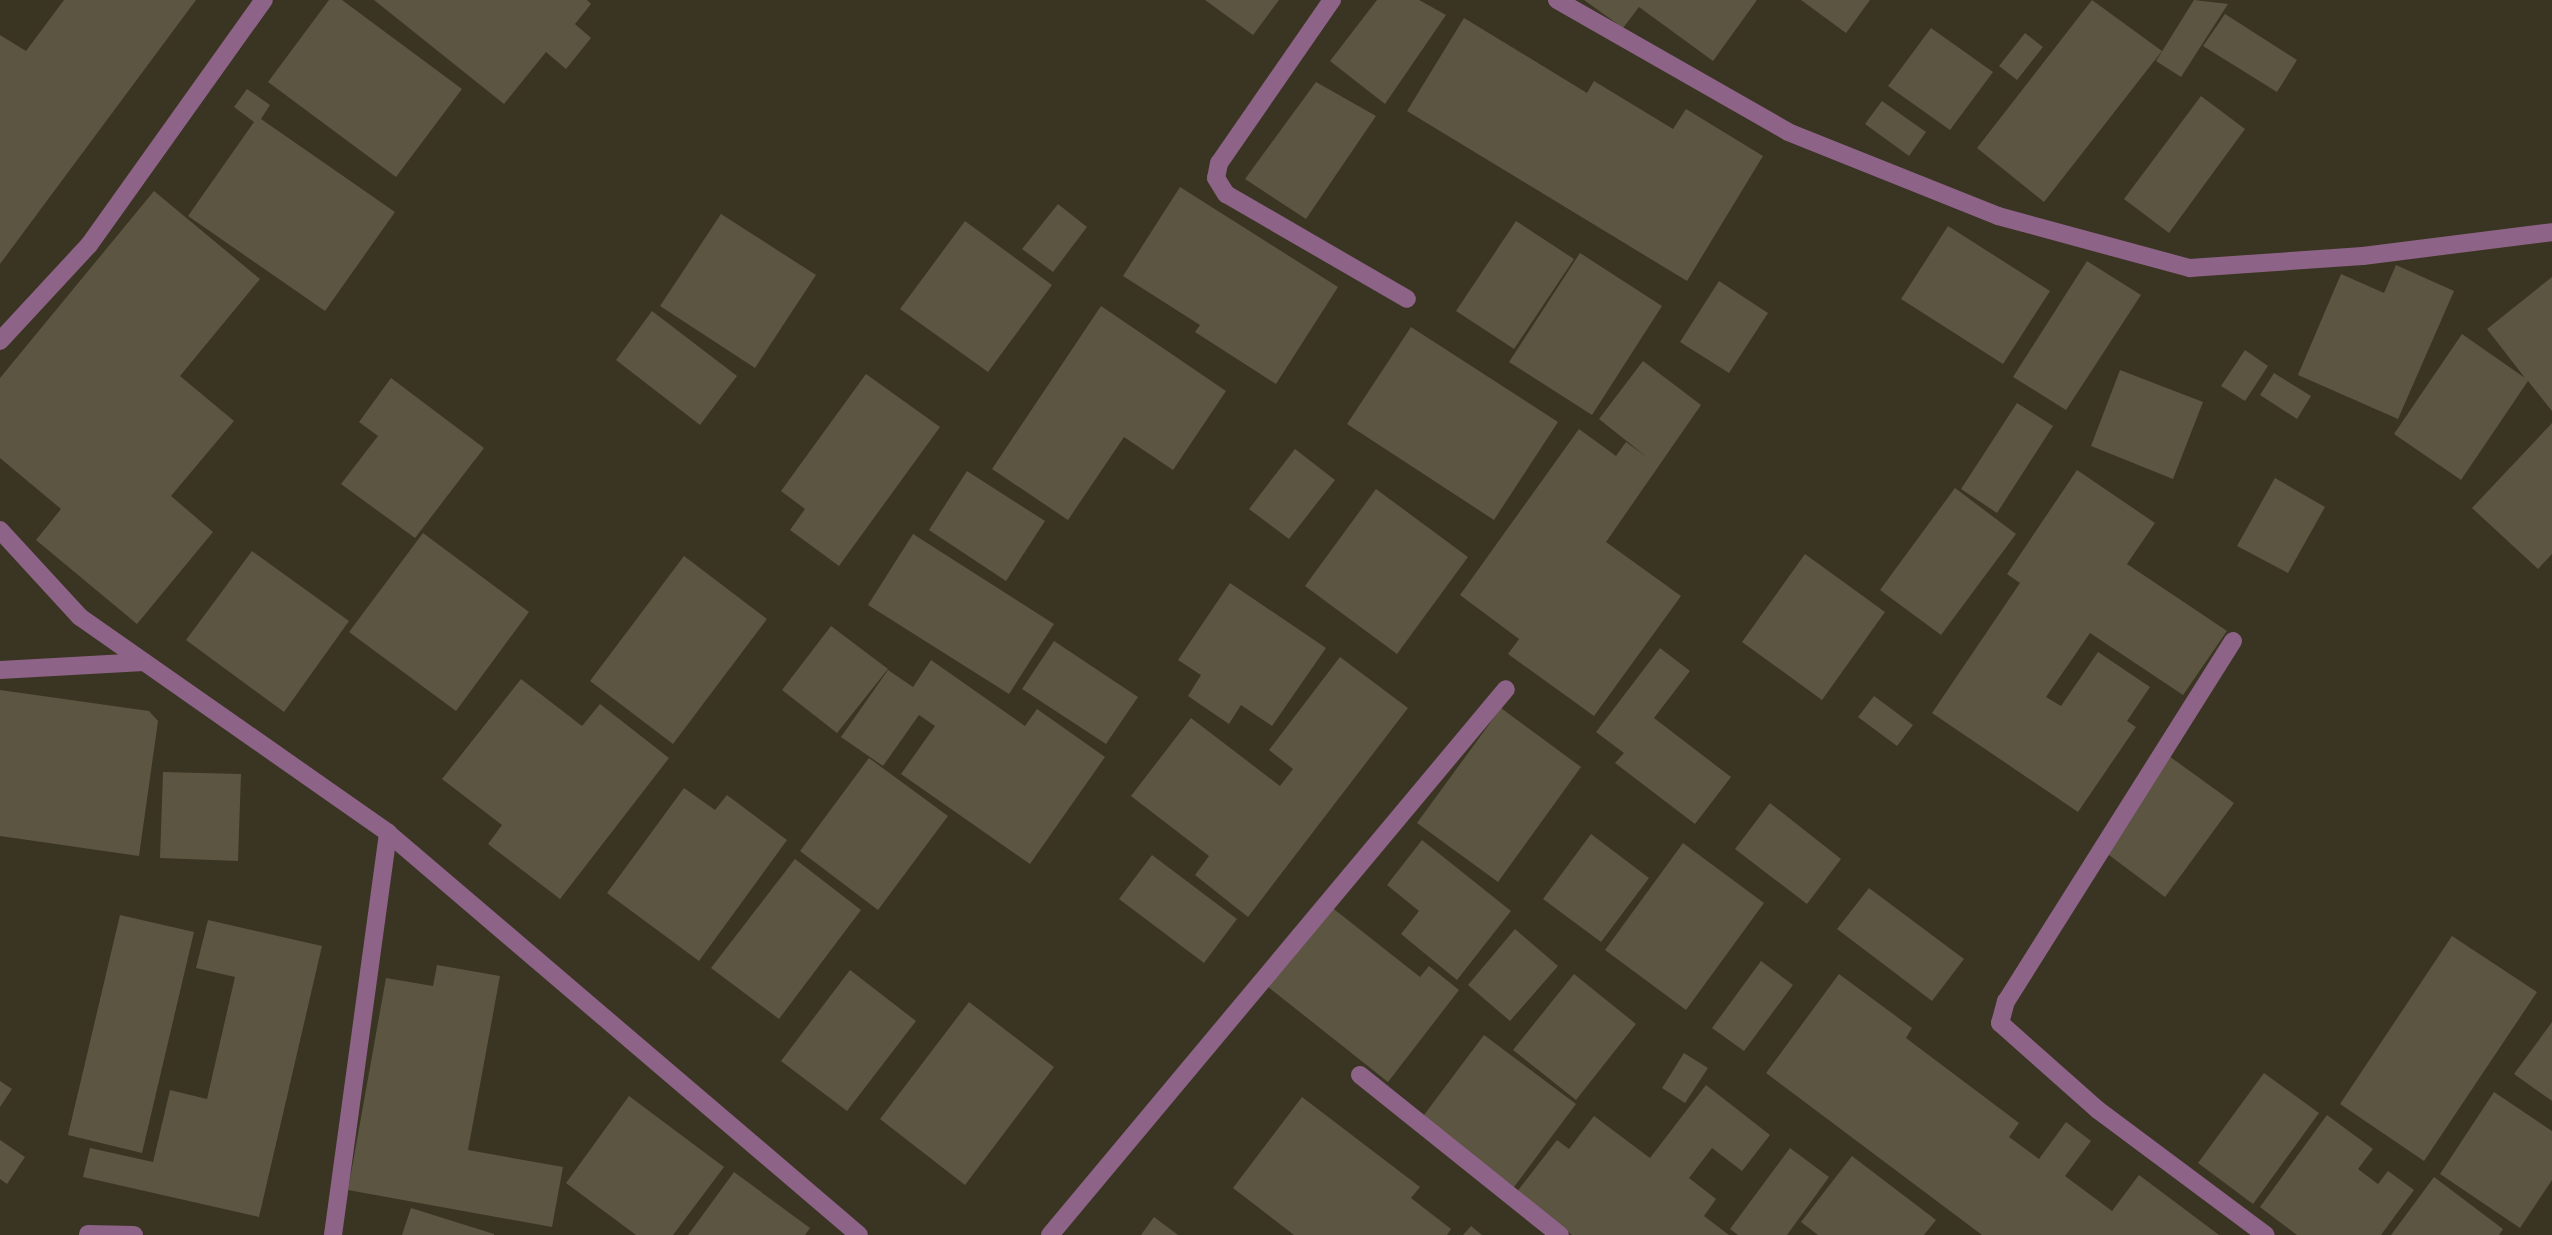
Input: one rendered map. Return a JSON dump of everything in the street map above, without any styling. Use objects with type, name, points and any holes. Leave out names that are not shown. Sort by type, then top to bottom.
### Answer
[{"type":"street","points":[[0,341],[89,245],[264,0]]},
{"type":"street","points":[[1332,0],[1219,163],[1216,178],[1226,194],[1407,299]]},
{"type":"street","points":[[1557,0],[1788,132],[1998,216],[2190,268],[2363,256],[2552,232]]},
{"type":"street","points":[[0,530],[80,618],[388,833],[859,1235]]},
{"type":"street","points":[[2233,641],[2006,1001],[2000,1023],[2098,1110],[2266,1235]]},
{"type":"street","points":[[0,670],[144,662]]},
{"type":"street","points":[[1050,1235],[1506,689]]},
{"type":"street","points":[[334,1235],[388,833]]},
{"type":"street","points":[[1360,1076],[1560,1235]]},
{"type":"street","points":[[88,1234],[134,1235]]},
{"type":"building","points":[[64,0],[196,0],[0,264],[0,35],[26,51]]},
{"type":"building","points":[[329,0],[342,0],[462,89],[396,177],[268,82]]},
{"type":"building","points":[[374,0],[587,0],[591,4],[575,24],[591,38],[566,69],[546,52],[504,104]]},
{"type":"building","points":[[1205,0],[1279,0],[1253,35]]},
{"type":"building","points":[[1377,0],[1419,0],[1446,15],[1385,104],[1330,61]]},
{"type":"building","points":[[1584,0],[1757,0],[1713,61],[1639,7],[1623,28]]},
{"type":"building","points":[[1801,0],[1870,0],[1846,33]]},
{"type":"building","points":[[2092,0],[2162,51],[2044,202],[1977,148]]},
{"type":"building","points":[[2194,0],[2228,4],[2181,77],[2156,61]]},
{"type":"building","points":[[2225,14],[2297,60],[2277,92],[2203,46]]},
{"type":"building","points":[[1464,18],[1587,93],[1594,81],[1673,129],[1686,109],[1763,156],[1687,281],[1407,111]]},
{"type":"building","points":[[1931,28],[1993,72],[1950,130],[1888,86]]},
{"type":"building","points":[[2025,33],[2043,47],[2017,80],[1999,66]]},
{"type":"building","points":[[1316,82],[1376,116],[1306,219],[1245,179]]},
{"type":"building","points":[[247,89],[270,105],[261,119],[395,212],[325,311],[188,216],[254,122],[234,107]]},
{"type":"building","points":[[2201,96],[2245,129],[2169,233],[2124,199]]},
{"type":"building","points":[[1882,101],[1926,132],[1909,156],[1865,124]]},
{"type":"building","points":[[1180,187],[1338,287],[1276,384],[1195,332],[1200,325],[1123,276]]},
{"type":"building","points":[[154,191],[260,279],[180,376],[234,421],[171,496],[213,532],[137,624],[36,540],[61,509],[0,458],[0,378]]},
{"type":"building","points":[[1058,204],[1087,227],[1053,272],[1022,249]]},
{"type":"building","points":[[721,214],[816,275],[755,368],[660,306]]},
{"type":"building","points":[[965,221],[1052,285],[988,372],[900,309]]},
{"type":"building","points":[[1516,221],[1574,259],[1514,349],[1456,311]]},
{"type":"building","points":[[1948,226],[2050,291],[2003,364],[1901,299]]},
{"type":"building","points":[[1580,253],[1662,306],[1592,415],[1509,362]]},
{"type":"building","points":[[2087,261],[2141,295],[2066,410],[2013,377]]},
{"type":"building","points":[[2396,265],[2454,291],[2398,419],[2298,375],[2341,274],[2384,293]]},
{"type":"building","points":[[2552,277],[2552,411],[2528,381],[2461,480],[2394,434],[2462,334],[2525,378],[2487,329]]},
{"type":"building","points":[[1719,281],[1768,313],[1729,373],[1680,342]]},
{"type":"building","points":[[1101,306],[1226,391],[1173,470],[1124,437],[1068,520],[992,469]]},
{"type":"building","points":[[652,311],[737,376],[700,425],[616,360]]},
{"type":"building","points":[[1411,327],[1558,422],[1494,520],[1347,424]]},
{"type":"building","points":[[2245,350],[2268,366],[2245,401],[2221,386]]},
{"type":"building","points":[[1643,361],[1701,405],[1606,542],[1681,596],[1594,716],[1508,654],[1519,639],[1460,595],[1579,429],[1616,456],[1626,442],[1648,458],[1599,419]]},
{"type":"building","points":[[2120,370],[2203,402],[2173,479],[2091,446]]},
{"type":"building","points":[[2274,373],[2311,396],[2297,419],[2260,395]]},
{"type":"building","points":[[866,374],[940,427],[839,566],[790,530],[805,509],[781,491]]},
{"type":"building","points":[[391,378],[484,448],[415,538],[341,484],[378,436],[359,422]]},
{"type":"building","points":[[2017,403],[2053,426],[1997,513],[1961,489]]},
{"type":"building","points":[[2552,423],[2552,554],[2538,569],[2472,508]]},
{"type":"building","points":[[1295,449],[1335,480],[1289,539],[1249,509]]},
{"type":"building","points":[[2077,470],[2155,523],[2127,564],[2227,631],[2183,695],[2090,633],[2046,697],[2061,706],[2098,652],[2150,687],[2127,721],[2136,727],[2078,812],[1932,713],[2020,583],[2007,574]]},
{"type":"building","points":[[967,471],[1045,521],[1006,581],[929,530]]},
{"type":"building","points":[[2275,478],[2325,507],[2288,573],[2237,546]]},
{"type":"building","points":[[1955,488],[2016,534],[1941,635],[1880,590]]},
{"type":"building","points":[[1376,489],[1468,557],[1397,654],[1305,586]]},
{"type":"building","points":[[423,533],[529,612],[456,711],[349,632]]},
{"type":"building","points":[[913,534],[1054,624],[1009,694],[868,605]]},
{"type":"building","points":[[252,551],[349,621],[284,712],[186,640]]},
{"type":"building","points":[[1805,554],[1885,612],[1822,700],[1742,642]]},
{"type":"building","points":[[684,556],[767,619],[673,744],[590,681]]},
{"type":"building","points":[[1230,583],[1326,648],[1272,726],[1241,705],[1229,724],[1188,696],[1201,675],[1178,660]]},
{"type":"building","points":[[831,626],[888,669],[837,733],[782,690]]},
{"type":"building","points":[[1054,641],[1138,697],[1106,744],[1022,689]]},
{"type":"building","points":[[1660,648],[1690,671],[1654,718],[1731,777],[1695,824],[1615,763],[1624,753],[1596,732]]},
{"type":"building","points":[[1340,657],[1408,708],[1248,917],[1195,875],[1209,856],[1131,796],[1191,718],[1280,786],[1293,769],[1269,750]]},
{"type":"building","points":[[931,660],[1025,726],[1037,709],[1105,757],[1030,864],[901,774],[935,726],[919,715],[883,766],[841,737],[888,670],[913,687]]},
{"type":"building","points":[[521,679],[582,726],[600,704],[669,758],[560,899],[488,844],[502,825],[442,779]]},
{"type":"building","points":[[0,690],[149,711],[158,721],[139,856],[0,836]]},
{"type":"building","points":[[1874,696],[1913,725],[1897,746],[1858,717]]},
{"type":"building","points":[[1501,708],[1581,767],[1498,882],[1417,823]]},
{"type":"building","points":[[2169,756],[2234,803],[2165,897],[2101,849]]},
{"type":"building","points":[[869,758],[948,816],[878,910],[800,851]]},
{"type":"building","points":[[163,772],[241,774],[238,861],[160,858]]},
{"type":"building","points":[[684,788],[715,810],[727,795],[787,840],[699,961],[607,893]]},
{"type":"building","points":[[1770,803],[1841,859],[1807,904],[1735,849]]},
{"type":"building","points":[[1591,834],[1649,878],[1601,942],[1543,899]]},
{"type":"building","points":[[1422,840],[1511,911],[1457,980],[1401,934],[1419,911],[1387,885]]},
{"type":"building","points":[[1683,843],[1764,903],[1686,1010],[1605,950]]},
{"type":"building","points":[[1152,855],[1237,919],[1204,963],[1119,899]]},
{"type":"building","points":[[795,859],[861,910],[779,1019],[711,968]]},
{"type":"building","points":[[1869,888],[1964,959],[1932,1001],[1837,929]]},
{"type":"building","points":[[1330,906],[1420,977],[1429,966],[1459,990],[1388,1082],[1267,986]]},
{"type":"building","points":[[120,915],[194,932],[142,1153],[68,1135]]},
{"type":"building","points":[[208,920],[322,946],[259,1217],[83,1177],[90,1148],[153,1162],[170,1090],[207,1099],[235,977],[196,968]]},
{"type":"building","points":[[1515,929],[1558,966],[1510,1021],[1468,985]]},
{"type":"building","points":[[2452,936],[2537,992],[2424,1161],[2340,1104]]},
{"type":"building","points":[[1761,961],[1793,985],[1744,1051],[1712,1028]]},
{"type":"building","points":[[437,965],[500,976],[468,1150],[563,1167],[552,1227],[348,1190],[386,978],[433,986]]},
{"type":"building","points":[[850,970],[916,1021],[847,1111],[781,1061]]},
{"type":"building","points":[[1574,974],[1636,1024],[1576,1100],[1513,1050]]},
{"type":"building","points":[[1839,974],[1912,1028],[1906,1038],[2019,1123],[2009,1137],[2039,1159],[2066,1122],[2091,1141],[2065,1176],[2112,1211],[2139,1175],[2219,1235],[1982,1235],[1766,1073]]},
{"type":"building","points":[[969,1002],[1054,1067],[965,1185],[880,1119]]},
{"type":"building","points":[[2552,1022],[2552,1101],[2514,1074]]},
{"type":"building","points":[[1484,1035],[1576,1104],[1514,1187],[1421,1119]]},
{"type":"building","points":[[1684,1053],[1708,1068],[1685,1103],[1662,1088]]},
{"type":"building","points":[[2264,1073],[2319,1113],[2253,1204],[2198,1163]]},
{"type":"building","points":[[0,1081],[12,1089],[0,1107]]},
{"type":"building","points":[[1706,1085],[1770,1135],[1742,1171],[1712,1148],[1689,1178],[1716,1199],[1704,1216],[1729,1235],[1572,1235],[1516,1193],[1557,1140],[1569,1149],[1594,1116],[1650,1158]]},
{"type":"building","points":[[2494,1092],[2552,1131],[2552,1180],[2520,1228],[2440,1174]]},
{"type":"building","points":[[629,1096],[724,1167],[673,1235],[636,1235],[566,1183]]},
{"type":"building","points":[[1302,1097],[1420,1187],[1411,1198],[1451,1229],[1447,1235],[1294,1235],[1233,1188]]},
{"type":"building","points":[[2327,1115],[2373,1149],[2358,1169],[2378,1184],[2388,1171],[2414,1190],[2381,1235],[2297,1235],[2260,1207]]},
{"type":"building","points":[[0,1140],[25,1157],[7,1184],[0,1179]]},
{"type":"building","points":[[1790,1148],[1829,1177],[1787,1235],[1738,1235],[1730,1229]]},
{"type":"building","points":[[1852,1156],[1936,1220],[1924,1235],[1818,1235],[1801,1222]]},
{"type":"building","points":[[734,1172],[810,1228],[805,1235],[688,1235]]},
{"type":"building","points":[[2434,1177],[2503,1229],[2499,1235],[2391,1235]]},
{"type":"building","points":[[411,1208],[494,1234],[494,1235],[402,1235]]},
{"type":"building","points":[[1154,1217],[1178,1235],[1141,1235]]},
{"type":"building","points":[[1471,1226],[1482,1235],[1463,1235]]}]
